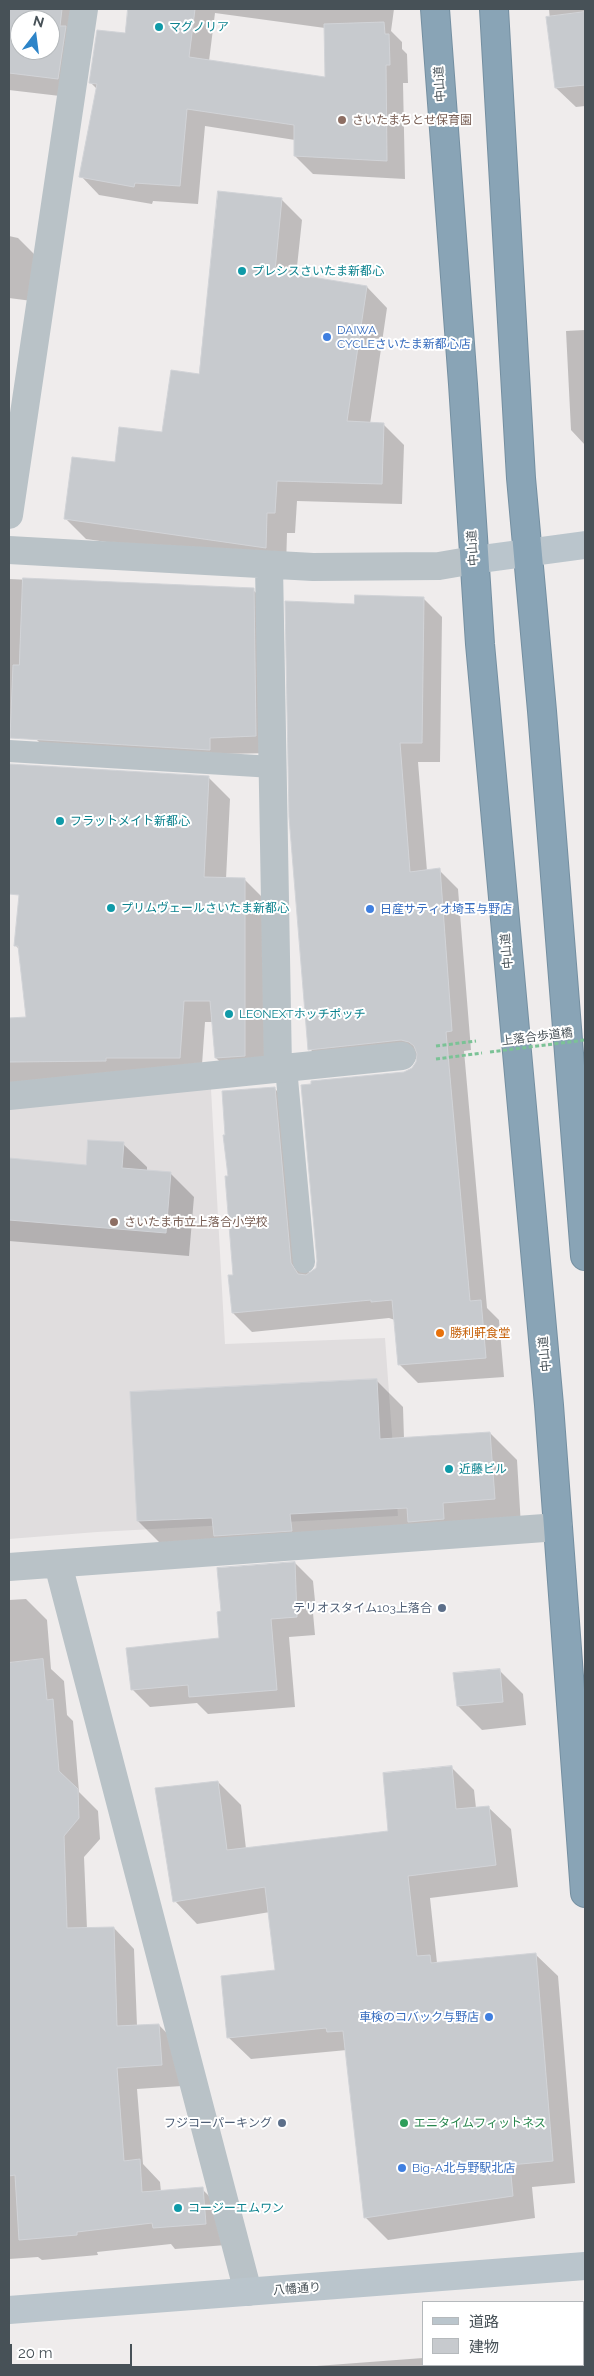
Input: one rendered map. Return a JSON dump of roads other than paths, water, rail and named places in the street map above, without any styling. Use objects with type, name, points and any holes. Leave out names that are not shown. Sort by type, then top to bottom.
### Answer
[{"type":"highway","name":"中山道","points":[[435,9],[474,560],[558,1527],[585,1893]]},
{"type":"highway","points":[[494,9],[521,478],[585,1256]]},
{"type":"main road","points":[[474,560],[585,545]]},
{"type":"main road","name":"八幡通り","points":[[9,2310],[585,2266]]},
{"type":"street","points":[[9,515],[84,9]]},
{"type":"street","points":[[9,550],[269,566],[439,566],[474,560]]},
{"type":"street","points":[[269,566],[282,1068]]},
{"type":"street","points":[[9,1096],[402,1056]]},
{"type":"street","points":[[9,1567],[558,1527]]},
{"type":"street","points":[[58,1564],[248,2292]]},
{"type":"lane","points":[[9,751],[273,768]]},
{"type":"lane","points":[[282,1068],[304,1262]]},
{"type":"place","name":"マグノリア","points":[[159,27]]},
{"type":"place","name":"さいたまちとせ保育園","points":[[342,120]]},
{"type":"place","name":"プレシスさいたま新都心","points":[[242,271]]},
{"type":"place","name":"DAIWA CYCLEさいたま新都心店","points":[[327,337]]},
{"type":"place","name":"フラットメイト新都心","points":[[60,821]]},
{"type":"place","name":"プリムヴェールさいたま新都心","points":[[111,908]]},
{"type":"place","name":"日産サティオ埼玉与野店","points":[[370,909]]},
{"type":"place","name":"LEONEXTホッチポッチ","points":[[229,1014]]},
{"type":"place","name":"さいたま市立上落合小学校","points":[[114,1222]]},
{"type":"place","name":"勝利軒食堂","points":[[440,1333]]},
{"type":"place","name":"近藤ビル","points":[[449,1469]]},
{"type":"place","name":"テリオスタイム103上落合","points":[[442,1608]]},
{"type":"place","name":"車検のコバック与野店","points":[[489,2017]]},
{"type":"place","name":"フジコーパーキング","points":[[282,2123]]},
{"type":"place","name":"エニタイムフィットネス","points":[[404,2123]]},
{"type":"place","name":"Big-A北与野駅北店","points":[[402,2168]]},
{"type":"place","name":"コージーエムワン","points":[[178,2208]]}]
